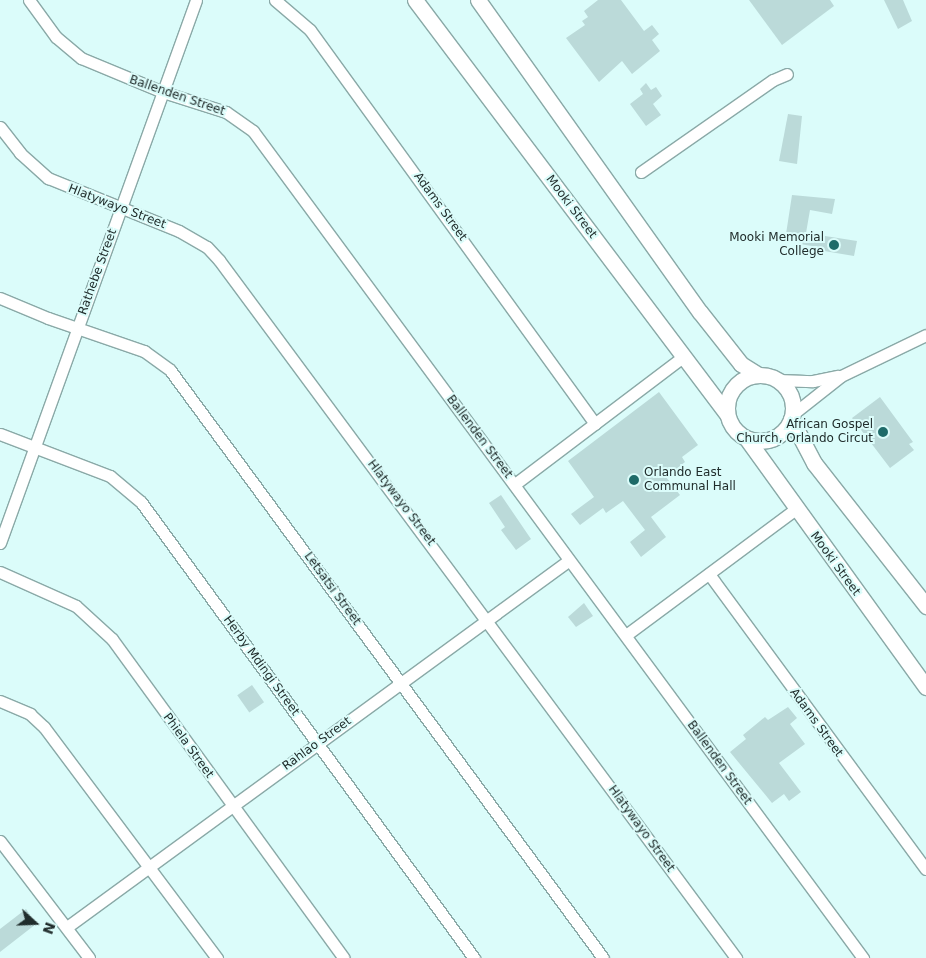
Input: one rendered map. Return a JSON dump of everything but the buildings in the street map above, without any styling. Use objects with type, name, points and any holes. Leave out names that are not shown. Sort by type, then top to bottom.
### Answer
[{"type":"main road","name":"Mooki Street","points":[[415,0],[727,414]]},
{"type":"main road","points":[[478,0],[700,312],[741,364],[757,374],[778,380],[791,395],[792,417],[814,463],[926,606]]},
{"type":"main road","points":[[757,374],[735,385],[728,398],[727,414],[731,424],[747,439],[757,442],[774,438],[792,417]]},
{"type":"main road","name":"Mooki Street","points":[[747,439],[926,687]]},
{"type":"street","name":"Ballenden Street","points":[[29,0],[68,50],[102,68],[163,92],[226,112],[253,130],[514,484],[568,561],[626,635],[863,958]]},
{"type":"street","name":"Rathebe Street","points":[[0,543],[196,0]]},
{"type":"street","name":"Adams Street","points":[[275,0],[310,30],[595,424]]},
{"type":"street","points":[[641,172],[773,80],[787,74]]},
{"type":"street","name":"Hlatywayo Street","points":[[0,126],[20,153],[48,178],[179,231],[207,247],[219,260],[736,958]]},
{"type":"street","name":"Letsatsi Street","points":[[0,298],[144,351],[170,370],[603,958]]},
{"type":"street","points":[[792,417],[841,376],[926,335]]},
{"type":"street","points":[[514,484],[683,357]]},
{"type":"street","points":[[778,380],[813,381],[841,376]]},
{"type":"street","name":"Herby Mdingi Street","points":[[0,434],[110,476],[141,502],[474,958]]},
{"type":"street","points":[[626,635],[797,508]]},
{"type":"street","name":"Rahlao Street","points":[[67,928],[568,561]]},
{"type":"street","name":"Phiela Street","points":[[0,572],[76,606],[100,626],[344,958]]},
{"type":"street","name":"Adams Street","points":[[709,574],[926,869]]},
{"type":"street","points":[[0,702],[30,714],[44,727],[147,869],[216,958]]},
{"type":"street","points":[[0,841],[89,958]]},
{"type":"place","name":"Mooki Memorial College","points":[[834,245]]},
{"type":"place","name":"African Gospel Church, Orlando Circut","points":[[883,432]]},
{"type":"place","name":"Orlando East Communal Hall","points":[[634,480]]}]
